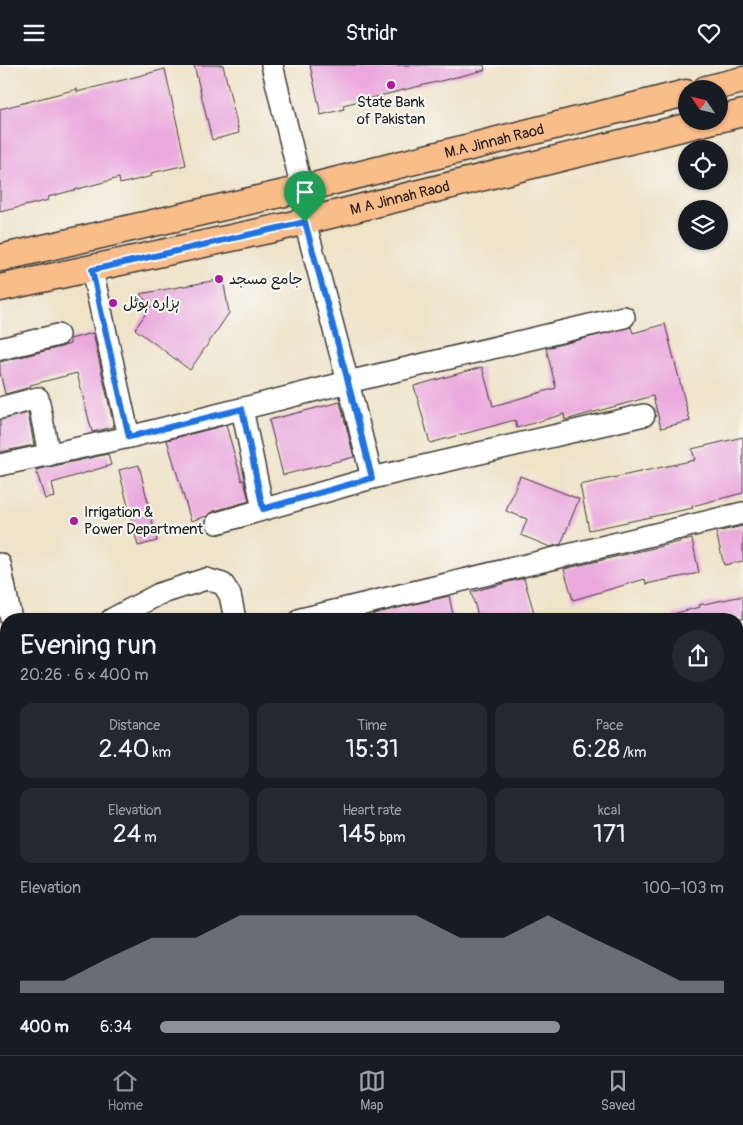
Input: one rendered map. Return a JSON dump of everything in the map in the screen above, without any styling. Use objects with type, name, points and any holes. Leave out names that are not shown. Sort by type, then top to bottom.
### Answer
[{"type":"main road","points":[[728,84],[743,80]]},
{"type":"main road","name":"M.A Jinnah Raod","points":[[302,189],[678,95]]},
{"type":"main road","points":[[728,117],[743,113]]},
{"type":"main road","name":"M A Jinnah Raod","points":[[0,289],[305,222],[678,129]]},
{"type":"main road","points":[[0,259],[302,189]]},
{"type":"street","points":[[272,65],[302,189]]},
{"type":"street","points":[[305,222],[372,478]]},
{"type":"street","points":[[92,270],[129,437]]},
{"type":"street","points":[[0,465],[129,437],[348,382],[624,317]]},
{"type":"street","points":[[0,349],[58,335]]},
{"type":"street","points":[[0,409],[38,398],[49,455]]},
{"type":"street","points":[[242,409],[263,509]]},
{"type":"street","points":[[217,523],[372,478],[644,415]]},
{"type":"street","points":[[326,613],[743,513]]},
{"type":"street","points":[[0,566],[6,613]]},
{"type":"street","points":[[123,613],[158,593],[206,579],[223,584],[230,595],[234,613]]},
{"type":"building","points":[[194,65],[223,65],[239,133],[212,140]]},
{"type":"building","points":[[310,65],[484,65],[485,70],[343,105],[344,109],[321,115]]},
{"type":"building","points":[[165,69],[186,165],[151,173],[152,176],[120,184],[119,178],[48,197],[49,200],[0,212],[0,109],[77,89],[77,92]]},
{"type":"building","points":[[223,279],[229,313],[190,370],[135,329],[151,306],[140,294]]},
{"type":"building","points":[[665,324],[690,421],[661,428],[653,396],[565,420],[564,414],[517,428],[515,420],[430,443],[414,386],[482,367],[493,406],[556,388],[546,348],[631,327],[633,333]]},
{"type":"building","points":[[93,333],[114,427],[92,432],[77,373],[30,385],[31,387],[5,394],[0,372],[0,362],[61,347],[70,344],[70,339]]},
{"type":"building","points":[[340,402],[354,457],[283,475],[269,420]]},
{"type":"building","points":[[28,413],[34,445],[0,452],[0,420]]},
{"type":"building","points":[[226,425],[249,501],[214,511],[207,516],[191,521],[167,440]]},
{"type":"building","points":[[743,437],[743,493],[692,506],[693,508],[589,530],[580,485],[695,460],[692,449]]},
{"type":"building","points":[[108,454],[111,465],[52,483],[55,497],[45,499],[36,470]]},
{"type":"building","points":[[139,465],[157,541],[138,546],[119,470]]},
{"type":"building","points":[[520,476],[579,499],[561,544],[550,547],[521,535],[527,519],[506,511]]},
{"type":"building","points":[[743,526],[743,561],[724,565],[716,532]]},
{"type":"building","points":[[692,539],[699,573],[646,584],[645,579],[573,600],[564,569]]},
{"type":"building","points":[[524,578],[534,613],[477,613],[471,592]]},
{"type":"building","points":[[449,596],[453,613],[377,613]]},
{"type":"building","points":[[743,596],[743,613],[677,613],[700,607],[699,605]]},
{"type":"place","name":"State Bank of Pakistan","points":[[391,85]]},
{"type":"place","name":"جامع مسجد","points":[[219,279]]},
{"type":"place","name":"ہزارہ ہوٹل","points":[[113,303]]},
{"type":"place","name":"Irrigation & Power Department","points":[[74,521]]},
{"type":"route","points":[[305,222],[372,478],[263,509],[242,409],[129,437],[92,270],[305,222]]}]
